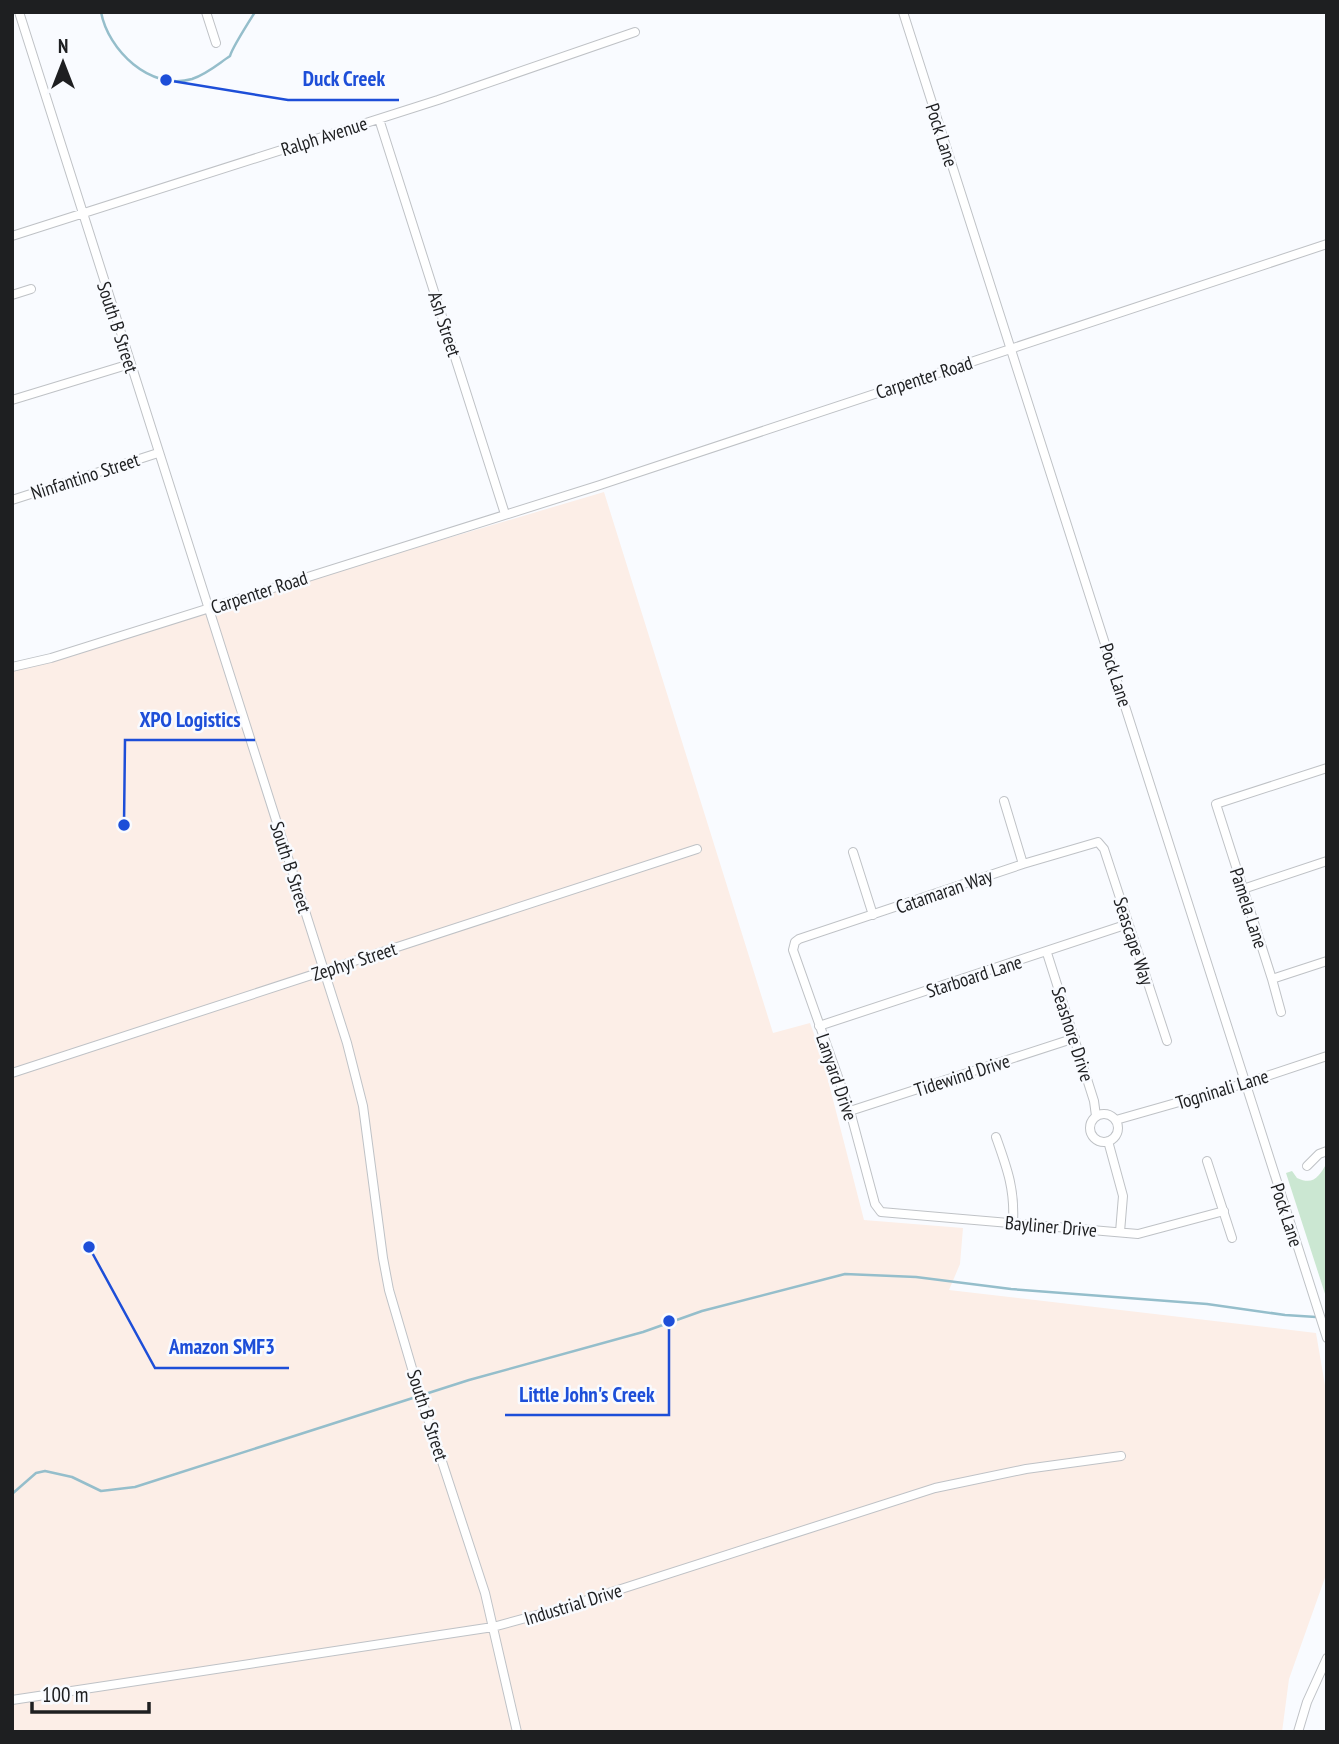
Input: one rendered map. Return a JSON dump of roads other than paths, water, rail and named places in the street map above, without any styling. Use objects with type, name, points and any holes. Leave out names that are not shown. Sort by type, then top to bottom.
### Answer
[{"type":"street","name":"South B Street","points":[[19,12],[358,1085],[389,1290],[426,1416],[485,1593],[517,1732]]},
{"type":"street","points":[[206,12],[216,43]]},
{"type":"street","name":"Pock Lane","points":[[903,12],[1325,1334]]},
{"type":"street","name":"Ralph Avenue","points":[[12,236],[379,119],[635,32]]},
{"type":"street","name":"Ash Street","points":[[379,119],[505,514]]},
{"type":"street","name":"Carpenter Road","points":[[12,667],[51,658],[521,509],[1327,244]]},
{"type":"street","points":[[12,295],[31,289]]},
{"type":"street","points":[[12,400],[130,364]]},
{"type":"street","name":"Ninfantino Street","points":[[12,500],[158,453]]},
{"type":"street","name":"Pamela Lane","points":[[1281,1012],[1216,804],[1327,768]]},
{"type":"street","points":[[1004,801],[1023,864]]},
{"type":"street","name":"Catamaran Way","points":[[794,945],[799,939],[1023,864],[1098,842]]},
{"type":"street","name":"Seascape Way","points":[[1098,842],[1104,849],[1167,1041]]},
{"type":"street","name":"Zephyr Street","points":[[12,1073],[696,849]]},
{"type":"street","points":[[853,852],[873,915]]},
{"type":"street","points":[[1243,889],[1327,861]]},
{"type":"street","name":"Starboard Lane","points":[[820,1026],[1128,924]]},
{"type":"street","name":"Lanyard Drive","points":[[794,945],[793,950],[849,1111],[877,1209]]},
{"type":"street","name":"Seashore Drive","points":[[1047,953],[1096,1116],[1091,1122],[1092,1136],[1096,1140],[1108,1141],[1123,1196],[1120,1233]]},
{"type":"street","points":[[1272,979],[1327,961]]},
{"type":"street","name":"Tidewind Drive","points":[[849,1111],[1074,1038]]},
{"type":"street","name":"Togninali Lane","points":[[1116,1120],[1246,1083],[1327,1056]]},
{"type":"street","points":[[1096,1116],[1111,1115],[1116,1120],[1116,1136],[1108,1141]]},
{"type":"street","points":[[996,1137],[1012,1183],[1013,1223]]},
{"type":"street","points":[[1307,1166],[1319,1154],[1327,1151]]},
{"type":"street","points":[[1207,1161],[1231,1238]]},
{"type":"street","name":"Bayliner Drive","points":[[877,1209],[885,1213],[1120,1233],[1147,1233],[1224,1211]]},
{"type":"street","name":"Industrial Drive","points":[[12,1700],[493,1627],[559,1609],[935,1488],[1026,1469],[1121,1456]]},
{"type":"street","points":[[1298,1732],[1307,1702],[1327,1658]]},
{"type":"waterway","points":[[101,12],[112,40],[133,64],[161,79],[176,81],[197,77],[230,56],[255,12]]},
{"type":"waterway","points":[[12,1494],[36,1473],[45,1471],[72,1477],[101,1491],[135,1487],[469,1380],[643,1332],[702,1311],[845,1274],[916,1277],[1011,1289],[1207,1304],[1316,1317]]},
{"type":"place","name":"Duck Creek","points":[[166,80]]},
{"type":"place","name":"XPO Logistics","points":[[124,825]]},
{"type":"place","name":"Amazon SMF3","points":[[89,1247]]},
{"type":"place","name":"Little John's Creek","points":[[669,1321]]}]
